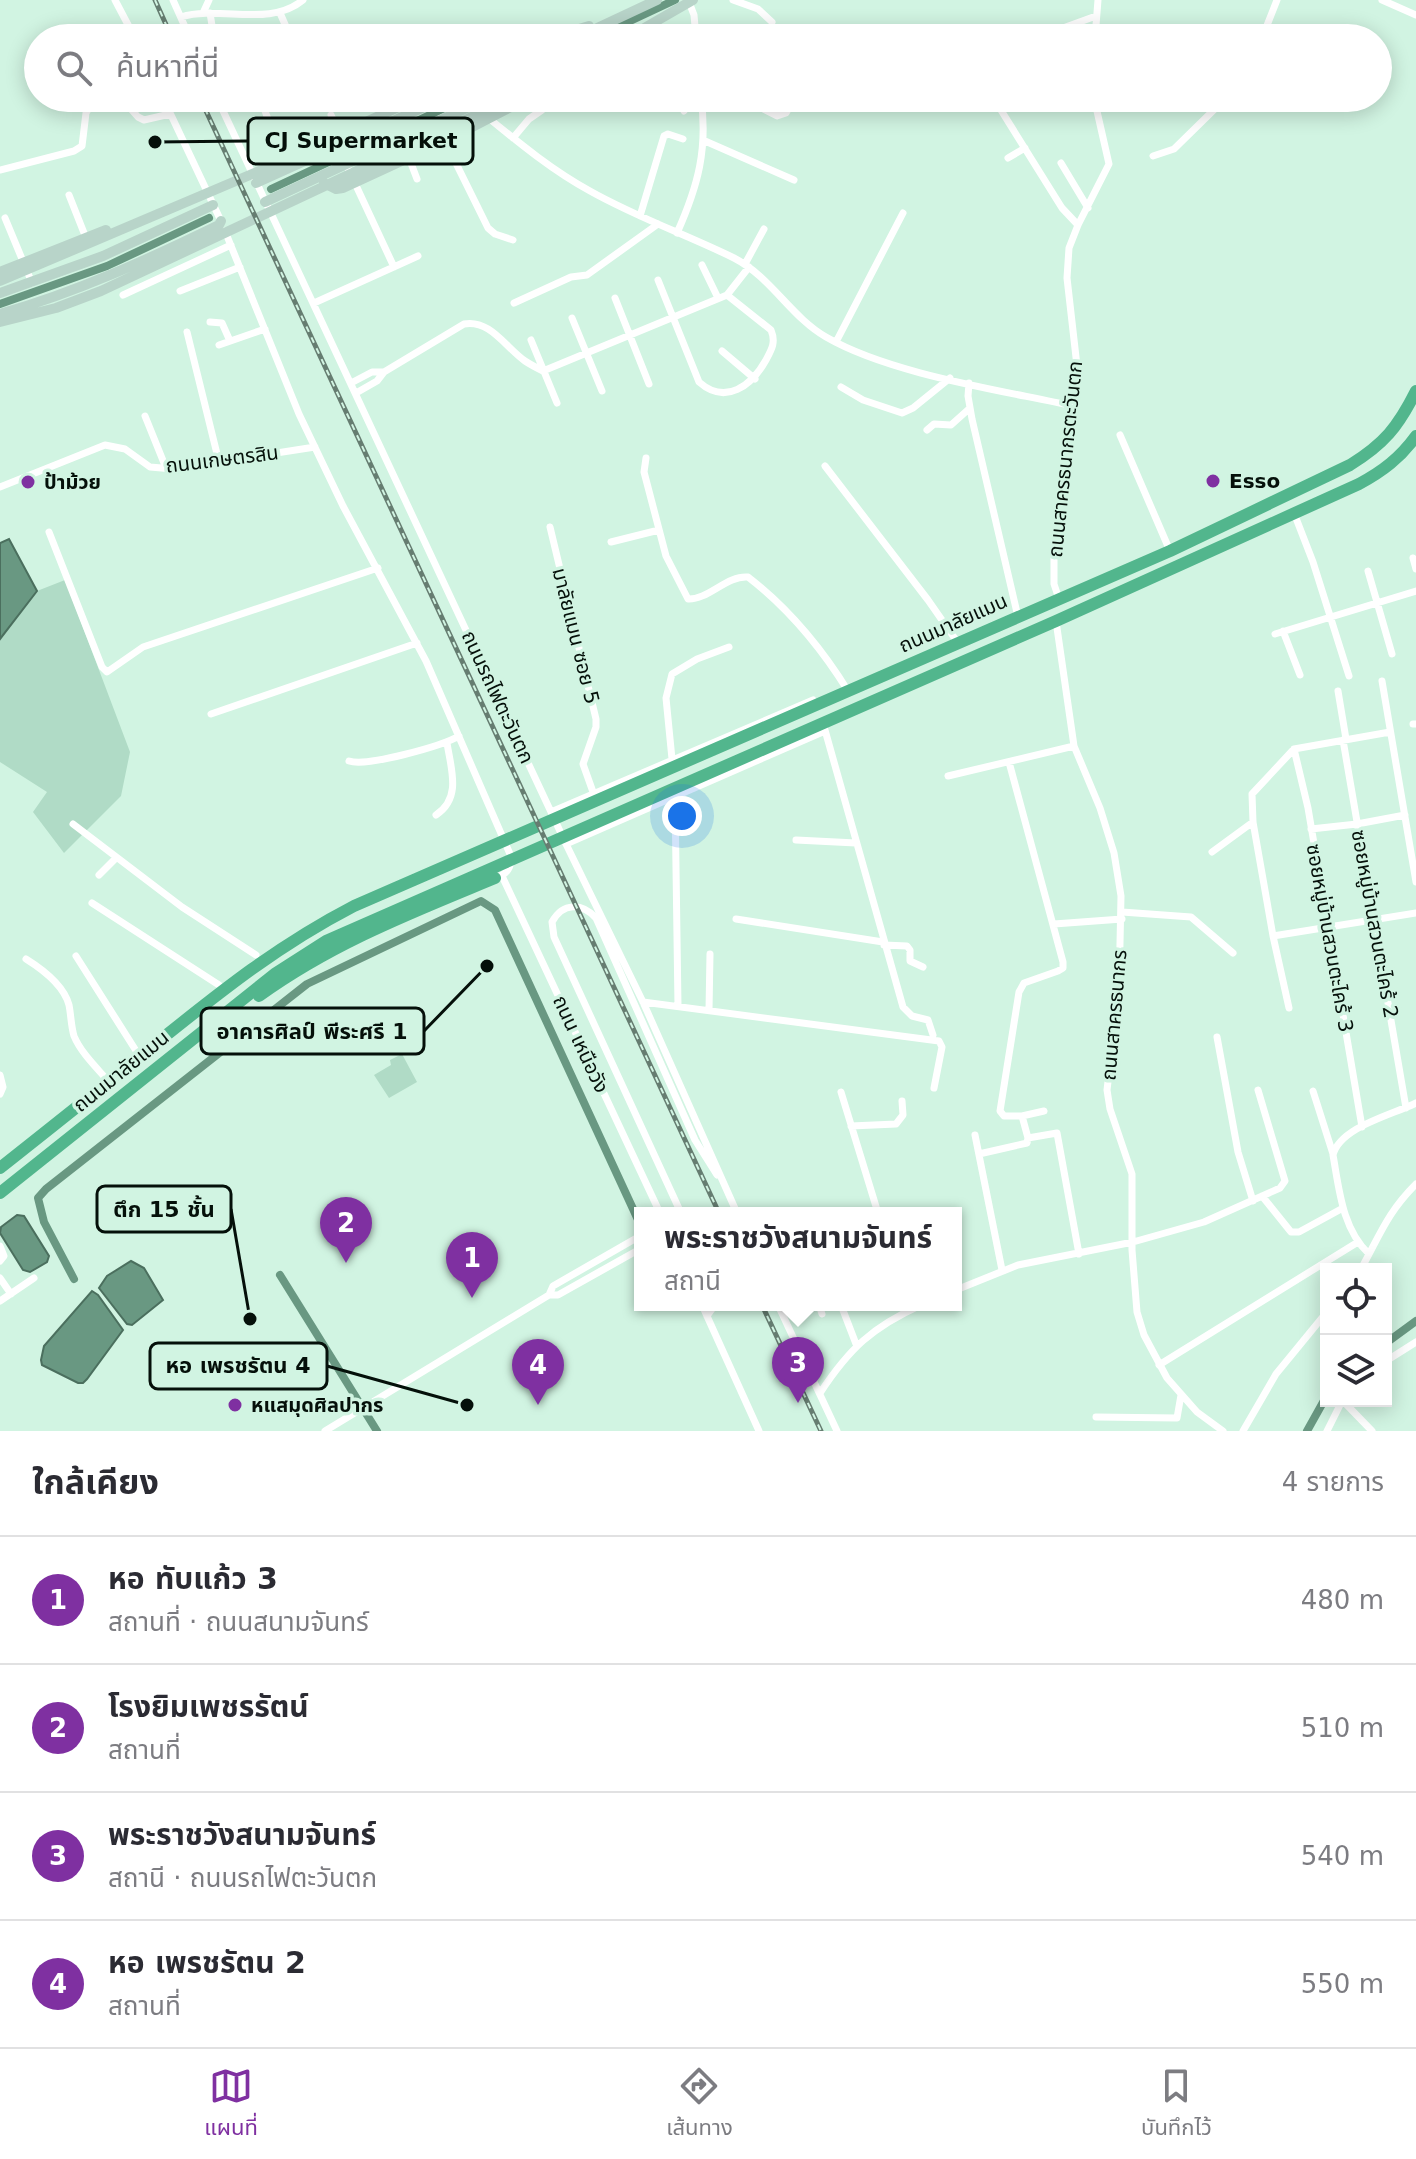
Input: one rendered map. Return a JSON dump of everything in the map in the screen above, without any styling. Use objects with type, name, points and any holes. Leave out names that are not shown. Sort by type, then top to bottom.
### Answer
[{"type":"highway","name":"ถนนมาลัยแมน","points":[[0,1168],[263,960],[333,917],[1170,551],[1350,465],[1374,450],[1391,434],[1416,391]]},
{"type":"highway","name":"ถนนมาลัยแมน","points":[[0,1193],[276,973],[326,941],[824,727],[1294,513],[1384,471],[1401,456],[1416,436]]},
{"type":"highway","points":[[142,1055],[160,1032],[287,933],[359,896],[503,837]]},
{"type":"highway","points":[[218,1019],[250,1003],[331,949],[499,877]]},
{"type":"street","points":[[115,0],[128,24]]},
{"type":"street","points":[[173,0],[184,24]]},
{"type":"street","points":[[209,0],[206,13],[210,24]]},
{"type":"street","points":[[181,17],[206,13],[280,13],[303,0]]},
{"type":"street","points":[[605,24],[639,4],[657,0]]},
{"type":"street","points":[[733,0],[758,9],[772,22]]},
{"type":"street","points":[[1096,24],[1098,0]]},
{"type":"street","points":[[1268,24],[1277,0]]},
{"type":"street","points":[[1382,0],[1416,15]]},
{"type":"street","points":[[651,24],[691,1],[695,24]]},
{"type":"street","points":[[280,13],[285,24]]},
{"type":"street","points":[[1074,24],[1096,16]]},
{"type":"street","points":[[597,24],[618,18]]},
{"type":"street","points":[[0,170],[74,151],[82,146],[87,112]]},
{"type":"street","points":[[134,112],[144,120],[170,114],[221,222],[315,447],[417,643],[459,736],[510,854],[510,867],[499,877],[485,876],[478,869],[476,859],[480,847]]},
{"type":"street","name":"ถนนรถไฟตะวันตก","points":[[224,112],[643,1002],[734,1207]]},
{"type":"street","points":[[265,112],[273,133],[274,143],[269,161],[273,175]]},
{"type":"street","points":[[250,169],[375,112]]},
{"type":"street","points":[[1,278],[264,169],[388,112]]},
{"type":"street","points":[[256,183],[413,112]]},
{"type":"street","points":[[265,202],[458,112]]},
{"type":"street","points":[[315,178],[336,189],[445,141],[492,112]]},
{"type":"street","points":[[0,322],[74,301],[114,285],[454,126],[495,112]]},
{"type":"street","points":[[513,138],[539,112]]},
{"type":"street","points":[[677,233],[697,182],[705,141],[702,112]]},
{"type":"street","points":[[1002,112],[1062,208],[1078,225]]},
{"type":"street","name":"ถนนสาครธนากรตะวันตก","points":[[1059,599],[1054,584],[1054,554],[1064,493],[1077,353],[1067,278],[1069,248],[1109,164],[1097,112]]},
{"type":"street","points":[[1153,156],[1174,149],[1212,112]]},
{"type":"street","points":[[331,115],[344,143]]},
{"type":"street","points":[[486,116],[582,186],[747,266],[808,324],[836,342],[873,358],[1073,406]]},
{"type":"street","points":[[640,216],[664,136],[668,134],[683,139]]},
{"type":"street","points":[[445,141],[488,228],[513,240]]},
{"type":"street","points":[[705,141],[794,180]]},
{"type":"street","points":[[1008,158],[1025,148]]},
{"type":"street","points":[[409,158],[417,179]]},
{"type":"street","points":[[1061,163],[1088,208]]},
{"type":"street","points":[[346,164],[394,267]]},
{"type":"street","points":[[1,278],[24,263],[205,188]]},
{"type":"street","points":[[272,217],[291,189]]},
{"type":"street","points":[[69,195],[86,238]]},
{"type":"street","points":[[0,293],[103,256],[213,205]]},
{"type":"street","points":[[836,342],[903,213]]},
{"type":"street","points":[[5,218],[32,283]]},
{"type":"street","points":[[0,314],[86,287],[221,222]]},
{"type":"street","points":[[514,303],[571,277],[587,275],[658,224]]},
{"type":"street","points":[[543,371],[727,295],[747,266],[764,229]]},
{"type":"street","points":[[123,295],[231,245]]},
{"type":"street","points":[[314,303],[418,256]]},
{"type":"street","points":[[702,265],[718,298]]},
{"type":"street","points":[[180,291],[240,267]]},
{"type":"street","points":[[658,280],[699,382],[707,389],[735,391],[755,379],[775,338],[771,330],[727,295]]},
{"type":"street","points":[[615,298],[649,384]]},
{"type":"street","points":[[572,318],[602,391]]},
{"type":"street","points":[[210,322],[222,323],[230,341]]},
{"type":"street","points":[[356,393],[377,381],[384,372],[464,324],[472,323],[489,330],[525,361],[543,371]]},
{"type":"street","points":[[219,345],[265,329]]},
{"type":"street","points":[[187,332],[219,462]]},
{"type":"street","points":[[531,340],[557,403]]},
{"type":"street","points":[[722,351],[755,379]]},
{"type":"street","points":[[351,383],[372,372],[384,372]]},
{"type":"street","points":[[841,387],[863,400],[902,413],[913,408],[950,378]]},
{"type":"street","points":[[969,383],[970,408],[1018,617]]},
{"type":"street","points":[[927,430],[937,423],[951,425],[970,408]]},
{"type":"street","points":[[145,416],[166,468]]},
{"type":"street","points":[[1120,435],[1170,551]]},
{"type":"street","name":"ถนนเกษตรสิน","points":[[0,487],[105,445],[125,449],[150,467],[166,468],[315,447]]},
{"type":"street","points":[[551,812],[803,704],[845,693],[824,655],[791,617],[748,577],[739,577],[696,599],[688,599],[668,562],[644,472],[646,458]]},
{"type":"street","points":[[825,466],[958,644]]},
{"type":"street","points":[[1294,513],[1349,676]]},
{"type":"street","name":"มาลัยแมน ซอย 5","points":[[550,527],[596,719],[583,764],[590,794],[600,817],[599,831]]},
{"type":"street","points":[[611,542],[659,530]]},
{"type":"street","points":[[49,532],[102,667],[107,672],[143,647],[378,568]]},
{"type":"street","points":[[1413,558],[1416,569]]},
{"type":"street","points":[[1368,571],[1392,654]]},
{"type":"street","points":[[1300,675],[1279,632],[1416,591]]},
{"type":"street","name":"ถนนสาครธนากร","points":[[1056,621],[1074,746],[1100,808],[1119,879],[1122,916],[1119,990],[1107,1090],[1110,1109],[1132,1174],[1137,1312],[1159,1365],[1197,1412],[1223,1431]]},
{"type":"street","points":[[211,714],[417,643]]},
{"type":"street","points":[[672,759],[666,698],[672,674],[697,659],[729,647]]},
{"type":"street","points":[[1382,681],[1416,882]]},
{"type":"street","name":"ซอยหมู่บ้านสวนตะไคร้ 2","points":[[1338,691],[1357,824],[1406,1108]]},
{"type":"street","points":[[566,844],[675,798],[824,727],[903,1007],[912,1016],[928,1020],[933,1035]]},
{"type":"street","points":[[1289,1008],[1253,822],[1252,794],[1294,749],[1390,732]]},
{"type":"street","points":[[349,761],[360,763],[447,743],[459,736]]},
{"type":"street","points":[[436,815],[447,806],[452,796],[447,743]]},
{"type":"street","points":[[948,776],[1074,746]]},
{"type":"street","name":"ซอยหมู่บ้านสวนตะไคร้ 3","points":[[1294,749],[1329,928],[1362,1127]]},
{"type":"street","points":[[1009,762],[1054,924],[1063,968],[1024,983],[1019,992],[1000,1111],[1004,1116],[1044,1111]]},
{"type":"street","points":[[675,798],[678,1006]]},
{"type":"street","points":[[1311,829],[1405,815]]},
{"type":"street","points":[[1212,852],[1253,822]]},
{"type":"street","points":[[73,824],[195,916],[256,955]]},
{"type":"street","points":[[796,840],[856,843]]},
{"type":"street","points":[[99,875],[116,858]]},
{"type":"street","name":"ถนน เหนือวัง","points":[[499,877],[657,1207]]},
{"type":"street","points":[[92,903],[219,985]]},
{"type":"street","points":[[678,1207],[554,937],[552,922],[558,912],[566,908],[582,908],[596,918],[704,1157],[722,1180]]},
{"type":"street","points":[[1273,936],[1416,913]]},
{"type":"street","points":[[1054,924],[1122,916],[1191,917],[1233,953]]},
{"type":"street","points":[[736,919],[907,946],[910,961],[923,967]]},
{"type":"street","points":[[709,1010],[710,954]]},
{"type":"street","points":[[76,956],[142,1055]]},
{"type":"street","points":[[26,959],[64,993],[81,1049],[109,1082]]},
{"type":"street","points":[[643,1002],[939,1041],[942,1047],[934,1088]]},
{"type":"street","points":[[1217,1037],[1238,1152],[1253,1201]]},
{"type":"street","points":[[0,1075],[3,1087],[0,1094]]},
{"type":"street","points":[[962,1287],[1002,1270],[1133,1242],[1204,1222],[1280,1188],[1285,1181],[1258,1090]]},
{"type":"street","points":[[1313,1091],[1333,1155],[1343,1208],[1358,1242],[1369,1254]]},
{"type":"street","points":[[841,1092],[876,1207]]},
{"type":"street","points":[[851,1126],[896,1124],[903,1115],[902,1101]]},
{"type":"street","points":[[1333,1155],[1340,1141],[1362,1127],[1416,1103]]},
{"type":"street","points":[[979,1154],[1027,1143],[1022,1116]]},
{"type":"street","points":[[975,1135],[1002,1270]]},
{"type":"street","points":[[1028,1138],[1058,1135],[1079,1254]]},
{"type":"street","points":[[1364,1263],[1391,1211],[1416,1184]]},
{"type":"street","points":[[1262,1196],[1291,1232],[1299,1232],[1343,1208]]},
{"type":"street","points":[[549,1295],[553,1286],[634,1239]]},
{"type":"street","points":[[1159,1365],[1358,1242]]},
{"type":"street","points":[[0,1246],[4,1256],[0,1261]]},
{"type":"street","points":[[325,1431],[549,1295],[558,1295],[634,1252]]},
{"type":"street","points":[[0,1278],[11,1294]]},
{"type":"street","points":[[0,1301],[34,1278]]},
{"type":"street","points":[[705,1311],[759,1431]]},
{"type":"street","points":[[707,1316],[711,1311]]},
{"type":"street","points":[[781,1311],[837,1431]]},
{"type":"street","points":[[843,1311],[856,1344]]},
{"type":"street","points":[[820,1393],[856,1344],[903,1311]]},
{"type":"street","points":[[1243,1431],[1276,1374],[1320,1320]]},
{"type":"street","points":[[1392,1357],[1416,1342]]},
{"type":"street","points":[[1096,1417],[1177,1418],[1181,1395]]},
{"type":"street","points":[[1327,1431],[1339,1407]]},
{"type":"street","points":[[1348,1407],[1372,1431]]},
{"type":"shaded area","points":[[9,539],[37,591],[0,639],[0,543]]},
{"type":"shaded area","points":[[65,580],[130,752],[121,796],[64,853],[33,812],[47,792],[0,762],[0,639],[37,591]]},
{"type":"shaded area","points":[[402,1054],[417,1082],[389,1098],[374,1075]]},
{"type":"shaded area","points":[[17,1215],[24,1216],[49,1256],[47,1262],[30,1272],[23,1270],[0,1233],[1,1227]]},
{"type":"shaded area","points":[[131,1261],[144,1268],[163,1300],[132,1325],[127,1324],[99,1288],[107,1276]]},
{"type":"shaded area","points":[[92,1291],[123,1330],[87,1379],[78,1383],[42,1365],[41,1360],[44,1346]]},
{"type":"waterway","points":[[624,24],[675,0]]},
{"type":"waterway","points":[[271,189],[436,112]]},
{"type":"waterway","points":[[0,304],[107,266],[209,218]]},
{"type":"waterway","points":[[74,1279],[44,1222],[38,1198],[46,1189],[307,984],[481,901],[495,910],[634,1211]]},
{"type":"waterway","points":[[280,1275],[377,1431]]},
{"type":"waterway","points":[[1392,1339],[1416,1321]]},
{"type":"waterway","points":[[1307,1431],[1320,1407]]},
{"type":"railway","points":[[155,0],[166,24]]},
{"type":"railway","points":[[207,112],[716,1207]]},
{"type":"railway","points":[[765,1311],[821,1431]]},
{"type":"place","name":"CJ Supermarket","points":[[155,142]]},
{"type":"place","name":"Esso","points":[[1213,481]]},
{"type":"place","name":"ป้าม้วย","points":[[28,482]]},
{"type":"place","name":"อาคารศิลป์ พีระศรี 1","points":[[487,966]]},
{"type":"place","name":"โรงยิมเพชรรัตน์","points":[[346,1263]]},
{"type":"place","name":"หอ ทับแก้ว 3","points":[[472,1298]]},
{"type":"place","name":"ตึก 15 ชั้น","points":[[250,1319]]},
{"type":"place","name":"พระราชวังสนามจันทร์","points":[[798,1403]]},
{"type":"place","name":"หแสมุดศิลปากร","points":[[235,1405]]},
{"type":"place","name":"หอ เพรชรัตน 4","points":[[467,1405]]},
{"type":"place","name":"หอ เพรชรัตน 2","points":[[538,1405]]}]
